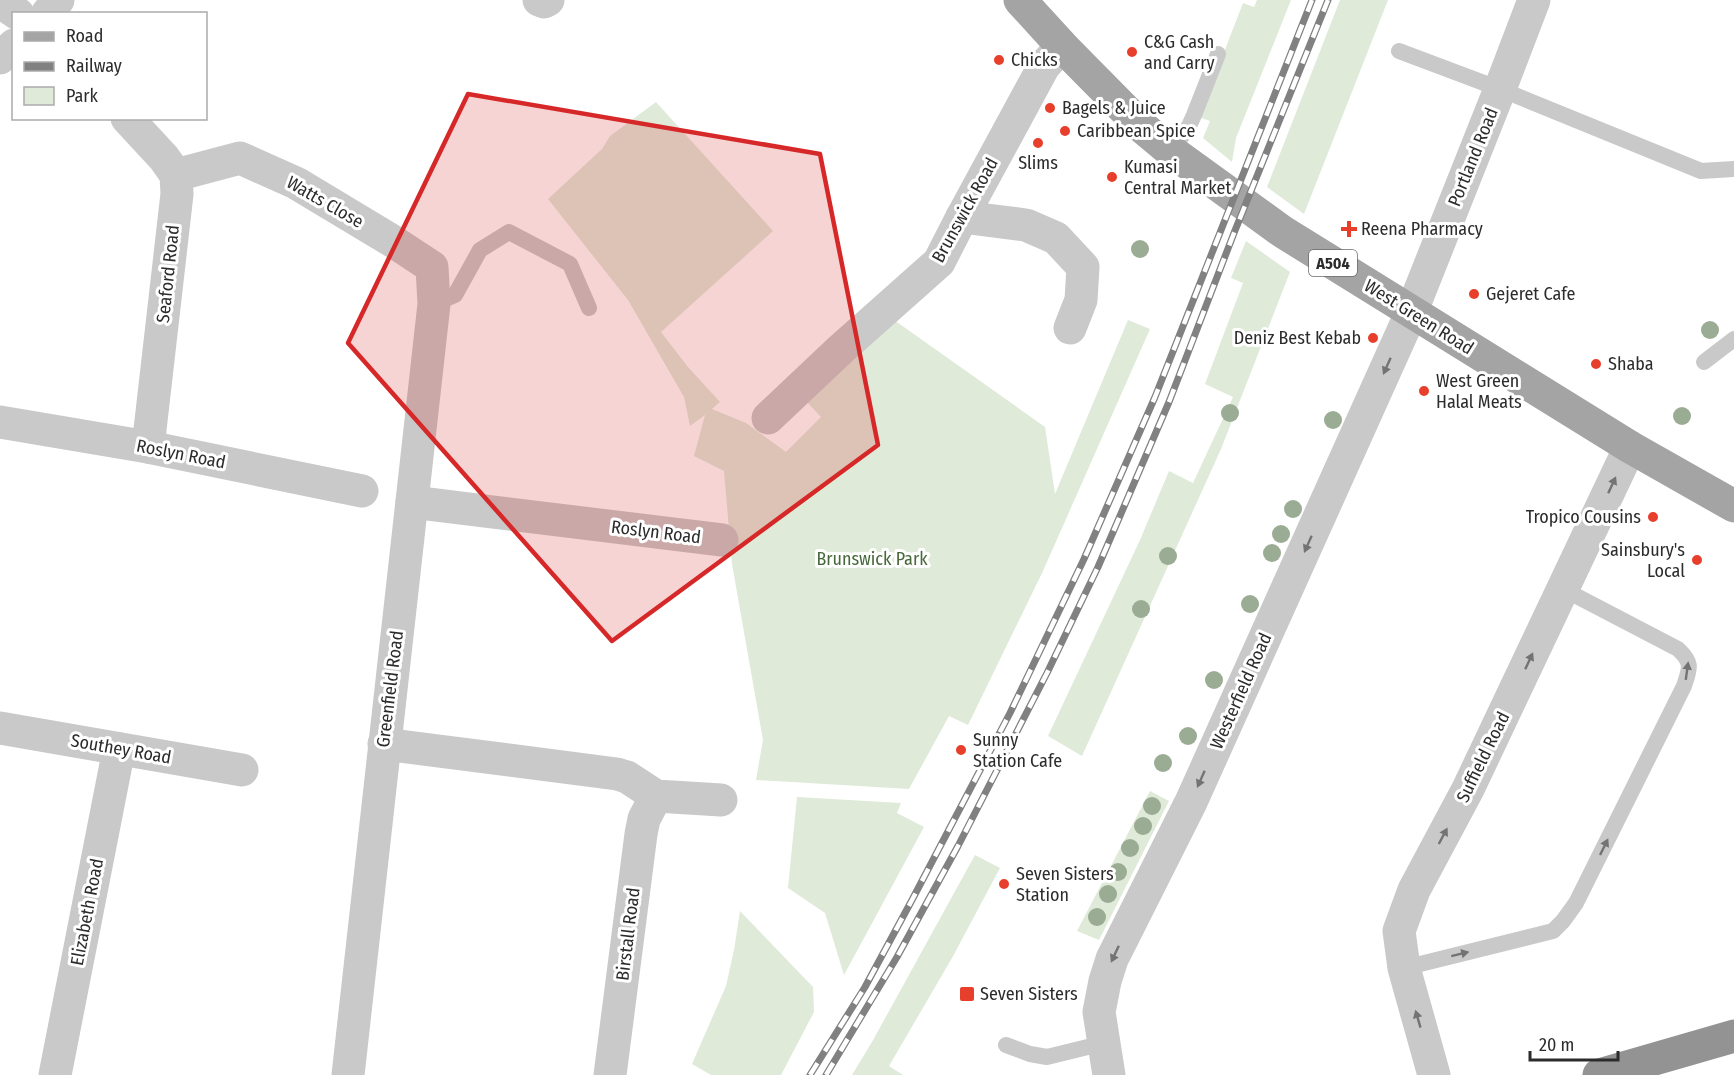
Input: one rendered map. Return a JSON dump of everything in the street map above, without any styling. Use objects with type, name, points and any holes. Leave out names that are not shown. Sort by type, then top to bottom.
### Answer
[{"type":"highway","points":[[1599,1075],[1649,1070],[1734,1036]]},
{"type":"main road","name":"West Green Road","points":[[1020,0],[1141,126],[1171,151],[1283,232],[1630,447],[1734,506]]},
{"type":"street","points":[[49,12],[58,0]]},
{"type":"street","points":[[539,0],[544,2],[548,0]]},
{"type":"street","name":"Portland Road","points":[[1411,313],[1534,0]]},
{"type":"street","points":[[0,2],[15,12]]},
{"type":"street","name":"Brunswick Road","points":[[786,412],[840,350],[939,262],[1044,66],[1062,46]]},
{"type":"street","points":[[0,58],[12,47]]},
{"type":"street","points":[[129,120],[164,158],[176,175]]},
{"type":"street","name":"Watts Close","points":[[176,175],[240,158],[296,183],[432,267],[434,304]]},
{"type":"street","name":"Seaford Road","points":[[148,447],[177,194],[176,175]]},
{"type":"street","points":[[962,217],[1026,225],[1056,238],[1083,267],[1081,300],[1070,328]]},
{"type":"street","name":"Greenfield Road","points":[[348,1075],[434,304]]},
{"type":"street","name":"Westerfield Road","points":[[1109,1075],[1099,1012],[1112,959],[1191,802],[1411,313]]},
{"type":"street","name":"Roslyn Road","points":[[0,422],[148,447],[362,491]]},
{"type":"street","name":"Suffield Road","points":[[1434,1075],[1404,968],[1399,931],[1414,890],[1468,789],[1630,447]]},
{"type":"street","name":"Roslyn Road","points":[[412,502],[722,540]]},
{"type":"street","name":"Southey Road","points":[[0,728],[242,770]]},
{"type":"street","points":[[384,744],[617,774],[627,777],[656,796],[721,800]]},
{"type":"street","name":"Elizabeth Road","points":[[55,1075],[119,749]]},
{"type":"street","name":"Birstall Road","points":[[610,1075],[641,834],[644,819],[656,796]]},
{"type":"lane","points":[[1399,51],[1500,89],[1701,171],[1734,169]]},
{"type":"lane","points":[[1171,151],[1192,120],[1218,54]]},
{"type":"lane","points":[[434,304],[455,295],[480,250],[508,232],[570,264],[589,308]]},
{"type":"lane","points":[[1704,362],[1734,339]]},
{"type":"lane","points":[[1404,968],[1553,931],[1563,921],[1576,903],[1684,686],[1689,670],[1688,658],[1678,649],[1563,589]]},
{"type":"lane","points":[[1006,1045],[1030,1054],[1047,1057],[1104,1043]]},
{"type":"highlighted area","points":[[468,94],[820,154],[878,445],[612,641],[348,343]]},
{"type":"green space","points":[[1257,0],[1291,0],[1236,138],[1232,162],[1203,138],[1210,121],[1199,117],[1243,3],[1254,7]]},
{"type":"green space","points":[[1340,0],[1388,0],[1304,214],[1267,187]]},
{"type":"green space","name":"Brunswick Park","points":[[656,102],[773,231],[661,332],[688,367],[720,402],[712,409],[746,423],[786,452],[821,417],[805,400],[894,320],[1045,427],[1055,494],[1128,320],[1150,329],[1043,571],[968,725],[949,716],[909,789],[756,780],[763,740],[732,564],[724,471],[694,456],[705,415],[690,426],[684,397],[628,300],[548,199],[602,149],[610,136]]},
{"type":"green space","points":[[1246,241],[1290,272],[1221,449],[1082,756],[1048,736],[1140,540],[1169,471],[1193,483],[1233,397],[1205,384],[1243,283],[1231,278]]},
{"type":"green space","points":[[1150,791],[1169,801],[1099,940],[1077,931]]},
{"type":"green space","points":[[797,797],[901,803],[897,813],[924,827],[844,975],[825,913],[788,888]]},
{"type":"green space","points":[[975,855],[1000,868],[952,958],[889,1066],[903,1075],[852,1075],[872,1042]]},
{"type":"green space","points":[[740,911],[813,987],[814,1012],[781,1075],[711,1075],[692,1064],[726,986]]},
{"type":"railway","points":[[810,1075],[865,987],[912,900],[1010,713],[1084,559],[1155,397],[1312,0]]},
{"type":"railway","points":[[826,1075],[897,957],[958,846],[1047,673],[1098,567],[1169,402],[1328,0]]},
{"type":"place","name":"C&G Cash and Carry","points":[[1132,52]]},
{"type":"place","name":"Chicks","points":[[999,60]]},
{"type":"place","name":"Bagels & Juice","points":[[1050,108]]},
{"type":"place","name":"Caribbean Spice","points":[[1065,131]]},
{"type":"place","name":"Slims","points":[[1038,143]]},
{"type":"place","name":"Kumasi Central Market","points":[[1112,177]]},
{"type":"place","name":"Reena Pharmacy","points":[[1349,229]]},
{"type":"place","name":"Gejeret Cafe","points":[[1474,294]]},
{"type":"place","name":"Deniz Best Kebab","points":[[1373,338]]},
{"type":"place","name":"Shaba","points":[[1596,364]]},
{"type":"place","name":"West Green Halal Meats","points":[[1424,391]]},
{"type":"place","name":"Tropico Cousins","points":[[1653,517]]},
{"type":"place","name":"Sainsbury's Local","points":[[1697,560]]},
{"type":"place","name":"Sunny Station Cafe","points":[[961,750]]},
{"type":"place","name":"Seven Sisters Station","points":[[1004,884]]},
{"type":"place","name":"Seven Sisters","points":[[967,994]]}]
